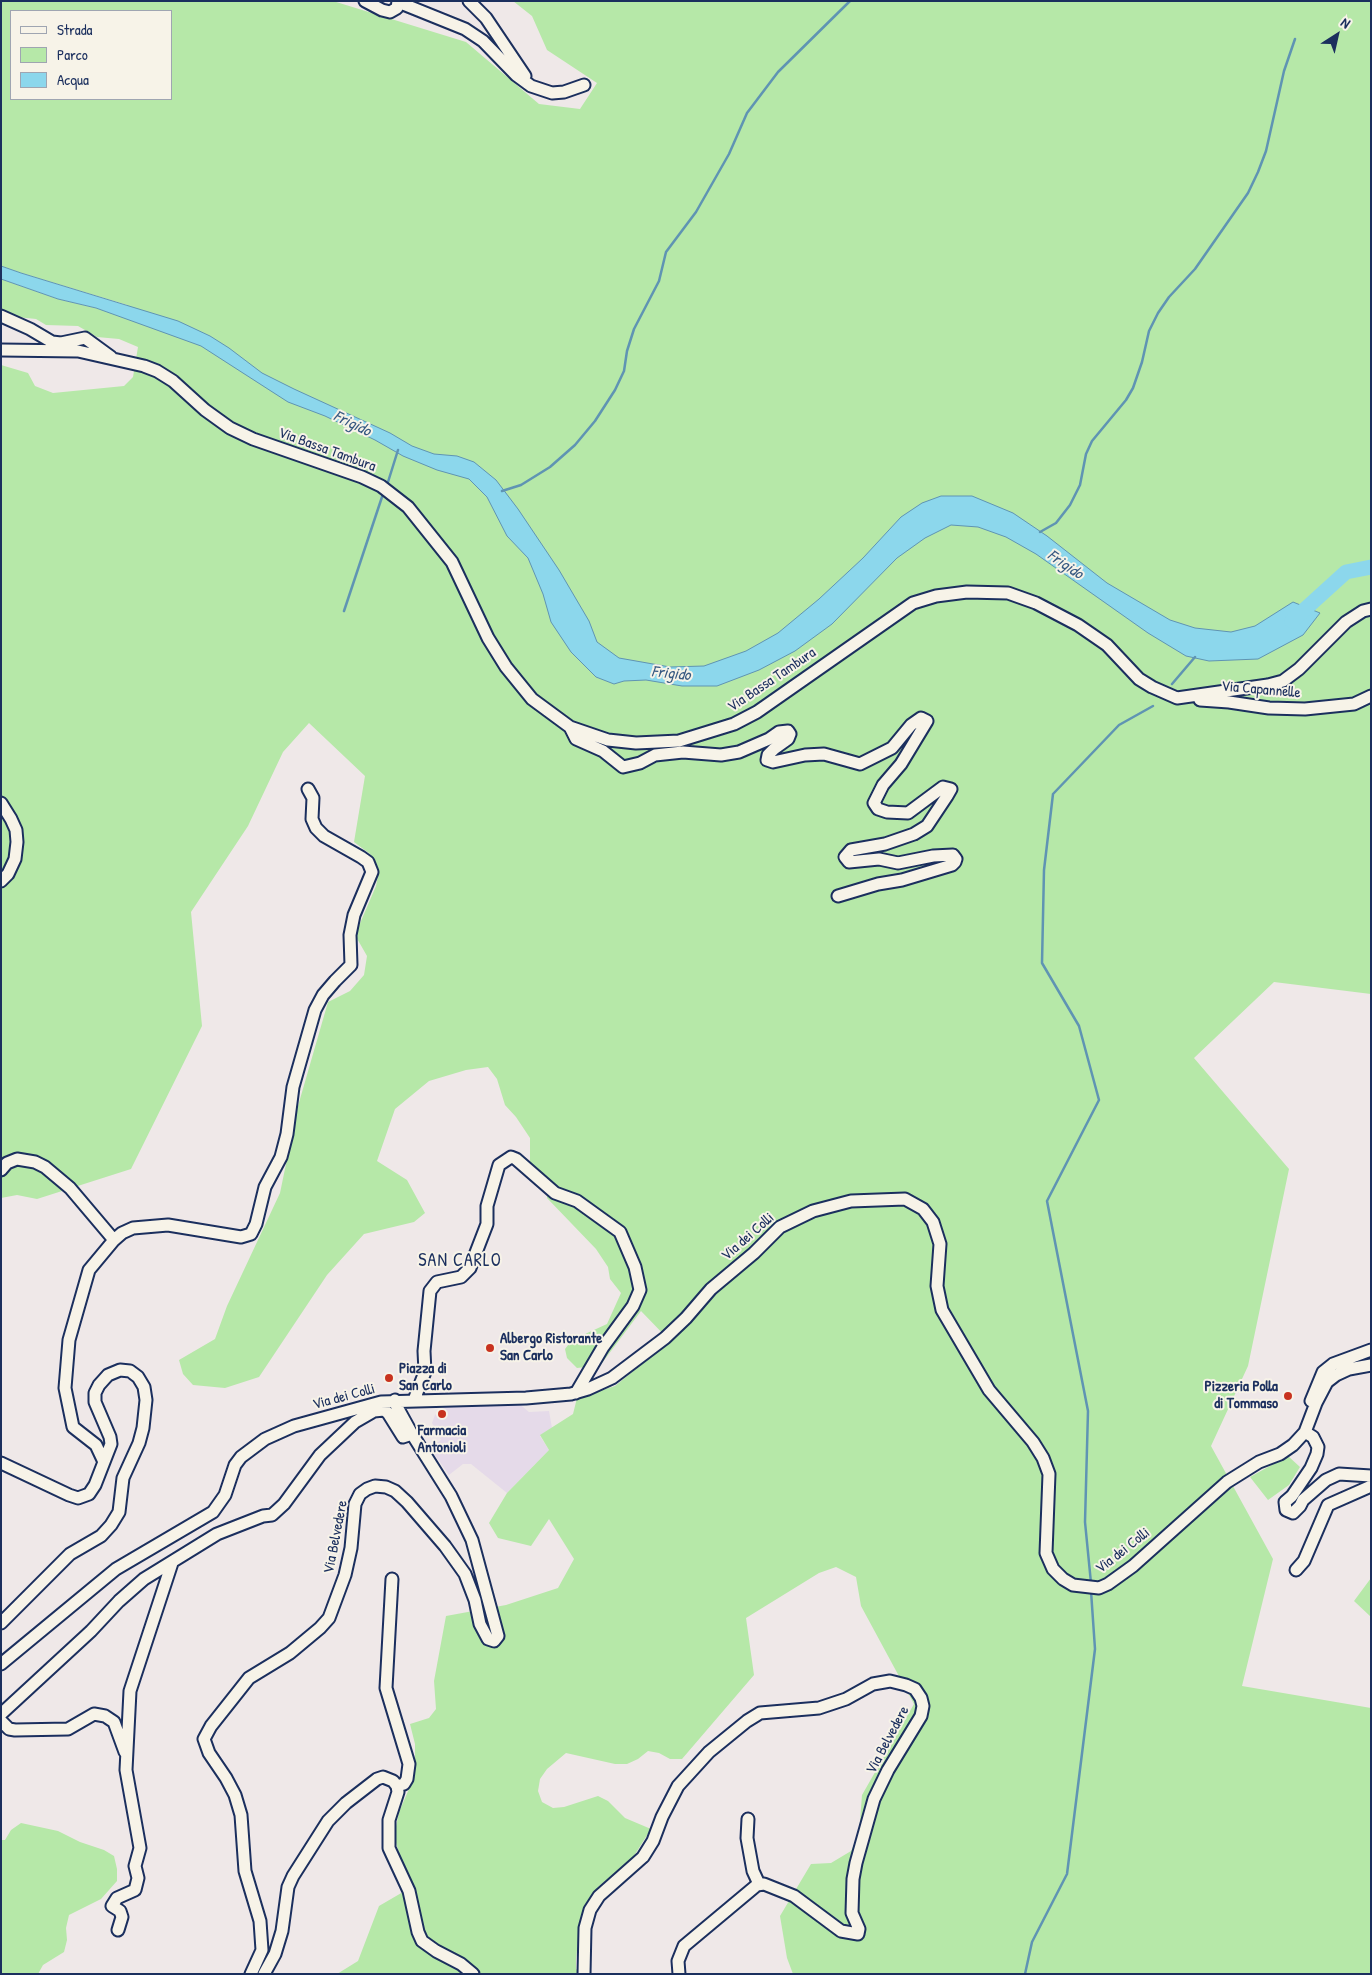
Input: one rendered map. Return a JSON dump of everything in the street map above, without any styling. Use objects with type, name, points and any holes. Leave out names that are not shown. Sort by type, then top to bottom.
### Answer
[{"type":"street","points":[[365,1],[390,12],[397,8],[398,1],[465,29],[483,41],[516,75],[531,86],[552,93],[564,92],[584,85]]},
{"type":"street","points":[[468,1],[486,18],[531,86]]},
{"type":"street","points":[[1,316],[30,328],[52,342],[61,343],[85,338],[112,358]]},
{"type":"street","name":"Via Bassa Tambura","points":[[1,350],[78,351],[112,358],[157,371],[230,428],[253,439],[362,476],[381,486],[397,497],[420,521],[452,562],[488,638],[506,667],[532,699],[570,727],[608,740],[636,743],[679,741],[734,724],[757,712],[913,603],[936,596],[967,592],[1008,593],[1036,603],[1078,624],[1106,645],[1140,679],[1152,688],[1177,698],[1268,685],[1283,681],[1299,670],[1346,622],[1363,611],[1371,609]]},
{"type":"street","name":"Via Capannelle","points":[[1177,698],[1229,702],[1269,708],[1305,709],[1354,704],[1371,696]]},
{"type":"street","points":[[570,727],[576,738],[603,750],[623,767],[640,763],[654,755],[683,752],[722,755],[739,752],[770,739],[779,732],[788,731],[790,734],[788,739],[774,748],[768,755],[767,760],[773,762],[805,755],[824,754],[860,764],[892,748],[911,725],[921,718],[927,721],[901,764],[883,785],[874,802],[878,809],[893,813],[908,813],[943,787],[951,789],[947,796],[927,826],[914,834],[885,844],[852,850],[845,857],[849,862],[879,859],[898,863],[933,856],[953,855],[956,859],[955,862],[952,865],[902,880],[878,884],[838,896]]},
{"type":"street","points":[[104,1462],[96,1445],[73,1427],[65,1388],[69,1340],[88,1270],[114,1240],[122,1233],[133,1228],[168,1225],[241,1237],[246,1236],[254,1229],[265,1187],[281,1157],[287,1134],[294,1087],[315,1010],[324,995],[351,965],[350,935],[354,915],[372,872],[368,862],[324,836],[316,828],[312,819],[312,798],[308,789]]},
{"type":"street","points":[[1,803],[12,819],[17,842],[16,859],[8,874],[1,881]]},
{"type":"street","points":[[414,1400],[425,1372],[424,1351],[430,1291],[437,1282],[461,1277],[470,1268],[487,1224],[487,1206],[499,1165],[511,1157],[516,1159],[555,1193],[577,1201],[620,1232],[635,1267],[640,1290],[633,1306],[602,1347],[576,1393]]},
{"type":"street","points":[[1,1170],[7,1163],[17,1159],[35,1162],[45,1167],[70,1188],[114,1240]]},
{"type":"street","name":"Via dei Colli","points":[[1,1664],[116,1569],[213,1512],[225,1495],[235,1465],[252,1447],[265,1439],[294,1426],[364,1405],[396,1400],[474,1400],[576,1393],[612,1378],[665,1338],[686,1318],[711,1289],[754,1253],[780,1227],[812,1211],[852,1201],[905,1199],[923,1208],[933,1222],[940,1244],[937,1286],[942,1310],[989,1390],[1034,1442],[1043,1458],[1049,1474],[1046,1553],[1053,1569],[1062,1579],[1073,1586],[1098,1588],[1108,1584],[1132,1566],[1227,1482],[1259,1462],[1280,1454],[1303,1435]]},
{"type":"street","points":[[1303,1435],[1316,1384],[1323,1372],[1333,1364],[1371,1350]]},
{"type":"street","points":[[1303,1435],[1316,1403],[1328,1382],[1336,1375],[1349,1369],[1371,1366]]},
{"type":"street","points":[[1,1463],[69,1495],[78,1498],[89,1494],[111,1444],[110,1437],[95,1402],[95,1393],[99,1385],[108,1376],[120,1370],[130,1371],[144,1387],[146,1400],[143,1428],[123,1478],[119,1512],[101,1536],[70,1554],[1,1623]]},
{"type":"street","name":"Via Belvedere","points":[[251,1974],[262,1950],[260,1922],[242,1853],[241,1815],[235,1795],[209,1752],[204,1739],[211,1726],[250,1678],[290,1653],[329,1618],[345,1575],[351,1548],[355,1504],[360,1494],[375,1486],[386,1487],[395,1491],[407,1502],[445,1546],[465,1574],[475,1600],[480,1624],[488,1639],[494,1641],[498,1636],[472,1540],[451,1496],[412,1434],[396,1405],[396,1400]]},
{"type":"street","points":[[1,1714],[91,1631],[118,1601],[144,1580],[217,1534],[263,1516],[272,1515],[284,1504],[320,1454],[343,1431],[362,1417],[374,1411],[384,1410],[403,1436],[412,1434]]},
{"type":"street","points":[[1303,1435],[1313,1437],[1318,1447],[1317,1454],[1311,1468],[1292,1496],[1285,1502],[1286,1510],[1293,1513],[1303,1500],[1326,1480],[1339,1474],[1371,1476]]},
{"type":"street","points":[[1296,1570],[1304,1561],[1328,1505],[1371,1486]]},
{"type":"street","points":[[118,1930],[122,1917],[120,1911],[112,1906],[120,1896],[135,1890],[138,1878],[135,1866],[140,1848],[126,1770],[130,1691],[172,1563]]},
{"type":"street","points":[[392,1579],[386,1688],[409,1764],[407,1779],[404,1784],[397,1786]]},
{"type":"street","name":"Via Belvedere","points":[[584,1974],[585,1928],[590,1910],[599,1896],[643,1857],[653,1841],[662,1817],[678,1786],[708,1752],[760,1713],[819,1708],[846,1699],[873,1684],[890,1681],[915,1689],[921,1698],[923,1706],[921,1716],[888,1770],[874,1799],[856,1863],[853,1879],[852,1913],[859,1929],[858,1934],[841,1931],[794,1896],[764,1884],[759,1884]]},
{"type":"street","points":[[1,1721],[9,1729],[15,1730],[68,1729],[94,1714],[105,1716],[114,1722],[126,1759]]},
{"type":"street","points":[[264,1974],[275,1954],[282,1931],[288,1887],[320,1831],[346,1803],[377,1779],[388,1778],[397,1786],[398,1792],[389,1820],[389,1848],[409,1891],[418,1932],[422,1941],[436,1951],[461,1964],[473,1974]]},
{"type":"street","points":[[679,1974],[678,1961],[684,1946],[759,1884],[753,1871],[747,1838],[748,1819]]},
{"type":"shaded area","points":[[517,1402],[529,1412],[549,1411],[552,1428],[540,1436],[549,1450],[507,1493],[471,1464],[463,1464],[449,1475],[430,1448],[441,1440],[432,1423],[435,1415],[445,1405]]},
{"type":"green space","points":[[1,1],[333,1],[466,42],[539,104],[580,109],[597,83],[547,50],[532,16],[513,1],[1371,1],[1371,994],[1274,982],[1194,1058],[1289,1169],[1248,1366],[1211,1446],[1273,1559],[1242,1686],[1371,1708],[1371,1974],[793,1974],[787,1958],[780,1916],[811,1864],[831,1863],[851,1851],[859,1834],[862,1795],[914,1704],[861,1606],[856,1577],[836,1567],[819,1573],[746,1618],[754,1675],[682,1759],[670,1759],[659,1753],[648,1751],[638,1759],[627,1764],[615,1764],[566,1753],[547,1769],[540,1779],[538,1791],[542,1802],[553,1808],[564,1807],[598,1796],[608,1801],[625,1818],[651,1829],[632,1859],[599,1886],[585,1905],[581,1916],[576,1959],[576,1969],[584,1974],[337,1974],[358,1961],[379,1906],[403,1892],[411,1883],[394,1836],[399,1812],[415,1775],[415,1744],[410,1724],[429,1718],[436,1709],[434,1681],[446,1616],[506,1605],[558,1588],[574,1559],[549,1519],[531,1546],[498,1538],[489,1523],[507,1493],[549,1450],[540,1435],[573,1414],[577,1398],[615,1386],[670,1341],[641,1311],[596,1371],[586,1367],[577,1368],[567,1358],[565,1349],[572,1340],[607,1324],[621,1293],[610,1279],[608,1267],[596,1249],[547,1198],[548,1182],[530,1162],[530,1138],[516,1117],[505,1105],[497,1079],[488,1067],[466,1070],[429,1081],[395,1109],[377,1161],[407,1180],[425,1213],[414,1222],[364,1234],[327,1275],[259,1377],[225,1388],[193,1385],[183,1374],[179,1360],[215,1339],[227,1306],[280,1193],[298,1106],[328,1002],[350,991],[364,975],[367,956],[355,935],[376,886],[379,870],[370,854],[354,842],[365,776],[309,723],[283,752],[248,826],[191,912],[202,1026],[131,1169],[37,1199],[17,1195],[1,1198],[1,365],[28,373],[35,386],[53,393],[124,386],[133,377],[138,347],[119,339],[97,337],[78,326],[46,325],[36,319],[17,317],[1,309],[1,279],[58,299],[123,317],[127,305],[1,266]]},
{"type":"green space","points":[[1288,1456],[1300,1467],[1289,1485],[1268,1500],[1250,1477]]},
{"type":"green space","points":[[1371,1578],[1371,1617],[1354,1601]]},
{"type":"green space","points":[[21,1823],[58,1831],[114,1856],[117,1881],[101,1899],[69,1915],[64,1952],[43,1965],[38,1974],[1,1974],[1,1840],[5,1840],[11,1830]]},
{"type":"water","points":[[1,266],[178,321],[210,336],[262,373],[390,433],[412,446],[434,454],[457,456],[474,462],[496,480],[518,509],[559,570],[589,621],[597,642],[619,658],[670,667],[704,666],[746,651],[778,633],[819,599],[863,558],[901,517],[922,503],[941,496],[972,496],[1013,513],[1047,536],[1107,583],[1170,620],[1195,628],[1231,632],[1255,626],[1293,602],[1320,613],[1303,635],[1258,659],[1209,661],[1186,656],[1148,633],[1036,554],[1006,537],[978,527],[951,525],[925,538],[897,558],[832,624],[795,651],[759,670],[717,686],[682,686],[646,680],[624,681],[614,684],[596,677],[571,652],[551,622],[543,594],[528,558],[507,536],[487,497],[469,479],[437,470],[403,456],[325,416],[288,402],[201,346],[96,308],[58,299],[1,279]]},
{"type":"waterway","points":[[502,491],[521,485],[550,467],[575,445],[595,421],[615,390],[624,371],[627,351],[634,329],[659,281],[666,252],[696,212],[729,154],[747,113],[778,72],[850,1]]},
{"type":"waterway","points":[[1040,532],[1056,523],[1070,505],[1080,485],[1086,454],[1092,441],[1126,400],[1133,388],[1142,362],[1149,331],[1158,313],[1169,297],[1195,269],[1248,193],[1266,151],[1284,71],[1295,39]]},
{"type":"waterway","points":[[388,482],[398,450]]},
{"type":"waterway","points":[[344,611],[383,494]]},
{"type":"waterway","name":"Frigido","points":[[1292,621],[1346,572],[1371,567]]},
{"type":"waterway","points":[[1172,684],[1195,657]]},
{"type":"waterway","points":[[1091,1583],[1085,1522],[1088,1411],[1047,1201],[1099,1100],[1079,1026],[1042,963],[1044,870],[1053,794],[1119,725],[1153,706]]},
{"type":"waterway","points":[[1025,1974],[1032,1942],[1067,1874],[1095,1649],[1091,1591]]},
{"type":"place","name":"Albergo Ristorante San Carlo","points":[[490,1348]]},
{"type":"place","name":"Piazza di San Carlo","points":[[389,1378]]},
{"type":"place","name":"Pizzeria Polla di Tommaso","points":[[1288,1396]]},
{"type":"place","name":"Farmacia Antonioli","points":[[442,1414]]},
{"type":"district","name":"SAN CARLO","points":[[460,1261]]}]
